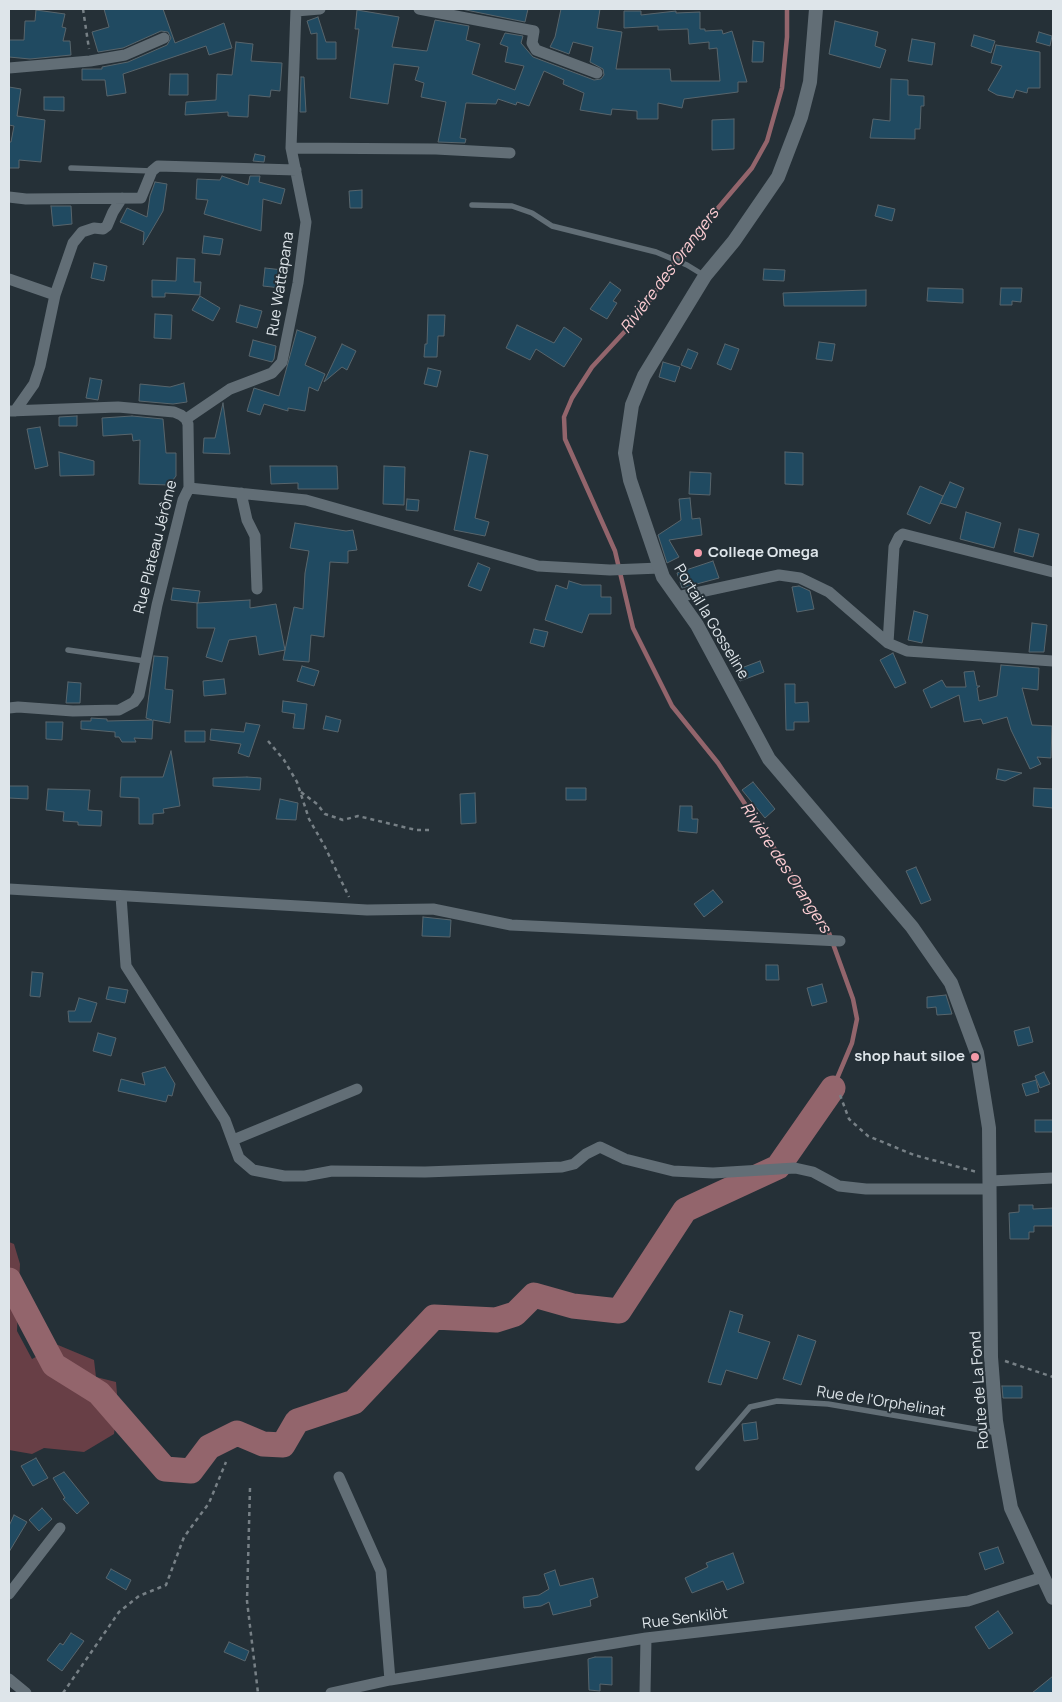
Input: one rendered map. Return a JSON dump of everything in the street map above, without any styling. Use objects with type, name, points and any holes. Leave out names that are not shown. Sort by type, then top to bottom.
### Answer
[{"type":"street","points":[[296,10],[320,9]]},
{"type":"street","points":[[419,9],[534,31],[532,43],[536,50],[597,73]]},
{"type":"street","name":"Portail la Gosseline","points":[[816,9],[810,82],[801,117],[778,177],[734,241],[705,276],[644,376],[632,405],[626,430],[625,453],[630,480],[660,568],[677,597],[697,624],[769,759],[912,927],[952,983],[977,1054],[989,1128],[990,1189]]},
{"type":"street","name":"Rue Wattapana","points":[[186,419],[230,389],[272,374],[282,362],[298,283],[306,222],[291,148],[296,10]]},
{"type":"street","points":[[9,68],[90,61],[125,55],[164,38]]},
{"type":"street","points":[[291,148],[436,149],[510,153]]},
{"type":"street","points":[[9,197],[26,200],[140,198],[152,171],[158,166],[296,170]]},
{"type":"street","points":[[12,411],[34,384],[40,366],[55,295],[76,238],[89,229],[94,228],[98,230],[107,226],[122,198]]},
{"type":"street","points":[[9,279],[55,295]]},
{"type":"street","points":[[12,411],[118,407],[174,412],[186,419]]},
{"type":"street","name":"Rue Plateau Jérôme","points":[[9,708],[73,711],[119,710],[134,702],[139,695],[182,500],[189,488],[186,419]]},
{"type":"street","points":[[189,488],[306,500],[538,566],[610,570],[660,568]]},
{"type":"street","points":[[240,493],[255,536],[257,589]]},
{"type":"street","points":[[888,643],[894,547],[899,537],[903,534],[1053,572]]},
{"type":"street","points":[[677,597],[779,575],[800,578],[829,592],[888,643],[907,652],[1053,661]]},
{"type":"street","points":[[9,889],[367,910],[433,909],[511,925],[840,941]]},
{"type":"street","points":[[121,896],[126,966],[225,1120],[239,1158],[245,1166],[266,1174],[305,1176],[332,1171],[425,1172],[562,1167],[574,1164],[595,1148],[600,1147],[638,1163],[680,1172],[713,1173],[795,1168],[812,1172],[839,1186],[866,1189],[990,1189],[1053,1178]]},
{"type":"street","points":[[232,1140],[357,1089]]},
{"type":"street","name":"Route de La Fond","points":[[990,1189],[991,1357],[998,1433],[1011,1508],[1053,1598]]},
{"type":"street","points":[[339,1477],[381,1571],[390,1680]]},
{"type":"street","points":[[9,1594],[60,1528]]},
{"type":"street","name":"Rue Senkilòt","points":[[331,1693],[390,1680],[646,1638],[968,1601],[1043,1577]]},
{"type":"street","points":[[645,1693],[646,1638]]},
{"type":"street","points":[[9,1679],[26,1693]]},
{"type":"lane","points":[[71,168],[152,171]]},
{"type":"lane","points":[[472,205],[512,206],[532,213],[552,226],[656,252],[687,265],[705,276]]},
{"type":"lane","points":[[68,650],[145,661]]},
{"type":"lane","name":"Rue de l'Orphelinat","points":[[698,1468],[750,1407],[777,1401],[828,1404],[998,1433]]},
{"type":"path","points":[[83,9],[88,33],[90,61]]},
{"type":"path","points":[[268,740],[284,760],[300,792],[309,819],[353,905],[367,910]]},
{"type":"path","points":[[300,792],[317,804],[324,814],[343,820],[358,816],[416,830],[429,830]]},
{"type":"path","points":[[840,1095],[849,1119],[868,1136],[914,1155],[973,1170],[990,1189]]},
{"type":"path","points":[[991,1357],[1053,1377]]},
{"type":"path","points":[[63,1693],[119,1612],[139,1596],[166,1585],[184,1537],[209,1503],[226,1462]]},
{"type":"path","points":[[250,1488],[247,1601],[258,1693]]},
{"type":"shaded area","points":[[9,1242],[14,1244],[20,1264],[17,1331],[32,1359],[58,1345],[94,1360],[96,1377],[116,1382],[118,1405],[114,1434],[84,1452],[44,1448],[32,1454],[9,1450]]},
{"type":"building","points":[[104,9],[163,9],[175,43],[224,23],[232,48],[209,55],[206,46],[123,74],[126,93],[107,96],[105,80],[82,80],[82,69],[102,69],[102,67],[128,62],[167,45],[171,38],[168,32],[161,31],[123,48],[98,52],[92,32],[109,27]]},
{"type":"building","points":[[461,9],[528,9],[525,22]]},
{"type":"building","points":[[561,9],[600,9],[597,28],[622,32],[616,69],[670,69],[671,81],[720,81],[717,48],[709,49],[709,42],[689,44],[688,29],[658,30],[658,26],[624,28],[624,11],[641,11],[641,15],[676,11],[676,13],[700,12],[700,29],[705,29],[705,31],[722,30],[723,34],[732,31],[747,82],[738,82],[738,92],[684,99],[682,108],[658,103],[658,119],[637,119],[637,111],[612,109],[611,115],[580,110],[584,93],[563,84],[564,80],[544,71],[529,106],[517,102],[516,105],[498,99],[496,104],[466,103],[460,138],[466,139],[465,143],[438,142],[446,102],[421,97],[424,83],[415,80],[419,67],[394,64],[388,104],[350,98],[359,29],[355,29],[357,10],[399,17],[392,47],[427,51],[435,20],[469,26],[466,40],[480,44],[472,74],[515,90],[524,66],[505,62],[508,47],[500,44],[505,33],[523,36],[521,43],[533,57],[594,80],[601,79],[604,75],[603,69],[590,62],[593,47],[573,42],[569,54],[550,47],[555,37]]},
{"type":"building","points":[[36,10],[65,14],[62,27],[66,28],[63,41],[70,41],[71,55],[30,59],[9,57],[9,40],[24,40],[25,21],[35,21]]},
{"type":"building","points":[[318,17],[326,42],[336,42],[336,59],[317,59],[317,33],[311,34],[307,21]]},
{"type":"building","points":[[835,21],[878,32],[875,46],[886,50],[880,68],[829,54]]},
{"type":"building","points":[[1039,32],[1052,36],[1050,46],[1036,42]]},
{"type":"building","points":[[974,35],[995,41],[991,53],[971,46]]},
{"type":"building","points":[[912,39],[935,43],[932,65],[908,61]]},
{"type":"building","points":[[753,41],[764,42],[763,62],[752,62]]},
{"type":"building","points":[[236,42],[253,44],[251,61],[282,63],[280,91],[271,90],[270,97],[249,95],[248,117],[228,116],[228,112],[185,115],[186,102],[216,100],[217,74],[232,75]]},
{"type":"building","points":[[996,45],[1040,52],[1040,88],[1028,88],[1027,93],[1016,90],[1013,98],[997,95],[988,90],[1002,66],[991,63]]},
{"type":"building","points":[[170,74],[188,74],[188,95],[169,95]]},
{"type":"building","points":[[301,77],[304,77],[306,112],[300,112]]},
{"type":"building","points":[[891,79],[908,80],[908,95],[924,96],[924,106],[921,106],[920,129],[915,129],[915,139],[870,138],[873,119],[890,121]]},
{"type":"building","points":[[9,87],[21,89],[17,116],[45,120],[41,162],[19,160],[19,168],[9,168],[9,142],[11,142],[14,126],[9,125]]},
{"type":"building","points":[[44,97],[64,97],[64,111],[44,110]]},
{"type":"building","points":[[734,119],[734,149],[712,150],[712,120]]},
{"type":"building","points":[[255,154],[265,156],[264,162],[253,161]]},
{"type":"building","points":[[222,176],[248,185],[250,176],[260,176],[259,182],[285,189],[281,204],[263,199],[261,231],[204,214],[208,200],[196,199],[197,179],[220,180]]},
{"type":"building","points":[[155,182],[167,184],[163,211],[143,245],[144,232],[120,222],[127,208],[147,217],[150,196]]},
{"type":"building","points":[[362,190],[362,208],[350,208],[349,191]]},
{"type":"building","points":[[878,205],[895,209],[892,221],[875,216]]},
{"type":"building","points":[[51,206],[71,206],[72,224],[53,226]]},
{"type":"building","points":[[204,236],[223,239],[220,255],[202,253]]},
{"type":"building","points":[[177,258],[195,259],[194,282],[201,282],[200,295],[165,293],[165,297],[152,297],[152,280],[176,281]]},
{"type":"building","points":[[94,263],[107,266],[104,281],[91,278]]},
{"type":"building","points":[[265,268],[283,270],[281,288],[263,286]]},
{"type":"building","points":[[764,269],[785,270],[784,281],[763,280]]},
{"type":"building","points":[[610,282],[621,290],[613,301],[617,303],[607,319],[590,309]]},
{"type":"building","points":[[928,288],[963,289],[963,303],[927,301]]},
{"type":"building","points":[[1001,288],[1022,288],[1021,302],[1012,301],[1012,305],[1000,305]]},
{"type":"building","points":[[866,290],[866,306],[784,306],[783,293]]},
{"type":"building","points":[[200,296],[220,308],[213,321],[192,310]]},
{"type":"building","points":[[240,305],[262,311],[257,328],[236,322]]},
{"type":"building","points":[[155,314],[172,315],[171,339],[154,338]]},
{"type":"building","points":[[428,315],[445,315],[444,336],[438,336],[437,357],[424,357],[425,344],[427,344]]},
{"type":"building","points":[[517,325],[554,343],[564,327],[582,339],[564,367],[536,349],[530,360],[506,348]]},
{"type":"building","points":[[297,330],[316,337],[305,365],[325,374],[318,391],[309,387],[305,411],[288,408],[288,411],[264,404],[260,415],[247,411],[254,388],[279,396]]},
{"type":"building","points":[[253,340],[276,346],[272,362],[249,356]]},
{"type":"building","points":[[819,342],[835,344],[832,361],[816,359]]},
{"type":"building","points":[[342,344],[356,351],[347,370],[342,367],[324,382]]},
{"type":"building","points":[[725,344],[739,349],[731,370],[717,364]]},
{"type":"building","points":[[688,349],[698,353],[691,369],[681,365]]},
{"type":"building","points":[[663,362],[680,367],[675,382],[659,377]]},
{"type":"building","points":[[428,368],[441,371],[437,387],[424,384]]},
{"type":"building","points":[[90,378],[102,380],[98,400],[86,398]]},
{"type":"building","points":[[184,383],[187,402],[173,404],[139,401],[140,384],[170,387]]},
{"type":"building","points":[[223,403],[230,454],[203,453],[204,438],[215,438]]},
{"type":"building","points":[[77,416],[77,426],[59,426],[59,417]]},
{"type":"building","points":[[132,416],[163,419],[166,453],[176,453],[176,476],[169,485],[139,484],[140,440],[133,441],[132,434],[103,436],[102,418]]},
{"type":"building","points":[[40,427],[48,466],[35,469],[27,429]]},
{"type":"building","points":[[470,451],[488,455],[475,518],[489,522],[485,536],[454,530]]},
{"type":"building","points":[[59,452],[94,461],[94,475],[60,476]]},
{"type":"building","points":[[785,452],[803,453],[803,485],[785,484]]},
{"type":"building","points":[[270,466],[337,466],[338,489],[298,489],[298,483],[271,484]]},
{"type":"building","points":[[384,466],[405,467],[404,505],[383,504]]},
{"type":"building","points":[[690,472],[711,473],[710,495],[689,494]]},
{"type":"building","points":[[950,482],[964,488],[956,508],[940,503]]},
{"type":"building","points":[[920,486],[943,496],[930,524],[907,514]]},
{"type":"building","points":[[690,498],[692,519],[700,518],[702,535],[669,540],[679,557],[667,563],[658,535],[681,520],[679,499]]},
{"type":"building","points":[[407,499],[419,500],[418,511],[406,510]]},
{"type":"building","points":[[966,512],[1001,523],[994,548],[960,539]]},
{"type":"building","points":[[295,523],[346,531],[353,530],[357,550],[348,551],[348,563],[330,562],[324,637],[311,635],[309,662],[283,660],[294,607],[303,609],[305,573],[309,551],[290,548]]},
{"type":"building","points":[[1019,529],[1039,534],[1033,557],[1014,552]]},
{"type":"building","points":[[713,561],[719,578],[682,588],[677,573]]},
{"type":"building","points":[[478,563],[490,568],[481,591],[468,586]]},
{"type":"building","points":[[569,581],[582,585],[601,585],[601,597],[611,597],[611,614],[589,614],[582,633],[545,620],[556,585],[567,589]]},
{"type":"building","points":[[799,586],[810,591],[814,609],[797,612],[792,587]]},
{"type":"building","points":[[173,588],[200,591],[198,603],[171,600]]},
{"type":"building","points":[[250,600],[250,608],[276,604],[285,650],[259,655],[256,636],[229,640],[222,662],[206,657],[215,628],[197,628],[197,603]]},
{"type":"building","points":[[914,611],[928,615],[922,643],[908,640]]},
{"type":"building","points":[[1032,623],[1047,625],[1044,652],[1029,652]]},
{"type":"building","points":[[534,629],[548,632],[544,647],[530,643]]},
{"type":"building","points":[[893,653],[906,683],[895,688],[880,660]]},
{"type":"building","points":[[154,656],[168,657],[165,689],[173,690],[170,723],[153,720],[152,739],[134,738],[136,742],[122,742],[119,737],[115,737],[115,732],[81,729],[81,721],[91,721],[91,718],[107,719],[107,721],[152,720],[146,718]]},
{"type":"building","points":[[760,661],[764,672],[740,681],[736,670]]},
{"type":"building","points":[[1001,665],[1039,668],[1038,690],[1022,688],[1032,725],[1052,726],[1051,758],[1037,757],[1041,764],[1030,769],[1011,730],[1007,717],[983,724],[981,719],[964,722],[959,695],[931,708],[923,690],[942,680],[946,687],[966,687],[964,672],[974,671],[977,686],[980,686],[977,688],[979,701],[997,696]]},
{"type":"building","points":[[302,666],[319,671],[314,686],[297,681]]},
{"type":"building","points":[[224,679],[226,694],[204,696],[203,681]]},
{"type":"building","points":[[68,682],[81,683],[80,703],[66,703]]},
{"type":"building","points":[[785,684],[795,684],[795,703],[808,702],[809,722],[794,722],[794,730],[786,730]]},
{"type":"building","points":[[283,701],[307,704],[304,729],[293,728],[295,714],[282,712]]},
{"type":"building","points":[[326,716],[341,720],[338,732],[323,729]]},
{"type":"building","points":[[46,722],[63,722],[62,740],[46,739]]},
{"type":"building","points":[[246,723],[260,725],[249,757],[238,753],[241,744],[210,740],[211,729],[244,732]]},
{"type":"building","points":[[185,731],[205,731],[205,742],[185,742]]},
{"type":"building","points":[[171,751],[180,806],[163,809],[164,813],[153,814],[153,824],[139,824],[139,798],[120,797],[121,777],[163,777]]},
{"type":"building","points":[[998,769],[1022,773],[1005,781],[996,779]]},
{"type":"building","points":[[213,778],[261,778],[260,790],[213,786]]},
{"type":"building","points":[[753,782],[775,809],[765,818],[742,790]]},
{"type":"building","points":[[9,786],[28,786],[28,799],[9,798]]},
{"type":"building","points":[[566,788],[586,788],[586,800],[566,800]]},
{"type":"building","points":[[1034,788],[1053,789],[1053,808],[1033,806]]},
{"type":"building","points":[[48,789],[90,790],[88,810],[102,811],[101,826],[78,825],[78,822],[63,821],[64,812],[46,810]]},
{"type":"building","points":[[475,793],[476,823],[461,824],[460,794]]},
{"type":"building","points":[[280,799],[298,803],[296,820],[276,819]]},
{"type":"building","points":[[680,806],[692,806],[692,819],[698,819],[697,833],[678,831]]},
{"type":"building","points":[[916,867],[931,900],[921,904],[906,871]]},
{"type":"building","points":[[713,890],[723,902],[704,917],[694,904]]},
{"type":"building","points":[[423,917],[451,920],[450,937],[422,936]]},
{"type":"building","points":[[766,965],[778,965],[779,980],[766,980]]},
{"type":"building","points":[[32,972],[43,973],[40,997],[30,996]]},
{"type":"building","points":[[822,984],[827,1002],[812,1006],[807,988]]},
{"type":"building","points":[[109,987],[128,990],[125,1003],[106,999]]},
{"type":"building","points":[[946,995],[952,1014],[937,1015],[936,1007],[927,1008],[927,997]]},
{"type":"building","points":[[79,998],[97,1003],[91,1022],[69,1022],[68,1011],[75,1011]]},
{"type":"building","points":[[1029,1027],[1033,1042],[1018,1046],[1014,1031]]},
{"type":"building","points":[[98,1033],[116,1038],[111,1056],[93,1051]]},
{"type":"building","points":[[165,1067],[175,1084],[172,1096],[168,1095],[166,1102],[118,1091],[121,1079],[145,1085],[142,1073]]},
{"type":"building","points":[[1044,1072],[1050,1084],[1040,1088],[1035,1076]]},
{"type":"building","points":[[1036,1080],[1039,1092],[1026,1096],[1022,1084]]},
{"type":"building","points":[[1035,1120],[1053,1120],[1053,1132],[1035,1132]]},
{"type":"building","points":[[1019,1205],[1033,1205],[1033,1209],[1053,1208],[1053,1226],[1034,1226],[1034,1232],[1029,1232],[1029,1239],[1010,1239],[1009,1213],[1019,1212]]},
{"type":"building","points":[[730,1311],[743,1315],[738,1332],[770,1342],[757,1379],[726,1370],[721,1385],[708,1382]]},
{"type":"building","points":[[798,1335],[816,1341],[801,1385],[783,1379]]},
{"type":"building","points":[[1002,1386],[1022,1386],[1022,1398],[1003,1398]]},
{"type":"building","points":[[756,1422],[758,1439],[744,1441],[742,1424]]},
{"type":"building","points":[[36,1458],[48,1478],[33,1486],[21,1466]]},
{"type":"building","points":[[64,1472],[89,1503],[77,1514],[63,1499],[65,1498],[53,1478]]},
{"type":"building","points":[[42,1508],[52,1519],[39,1531],[29,1520]]},
{"type":"building","points":[[14,1515],[27,1522],[9,1552],[9,1526]]},
{"type":"building","points":[[998,1547],[1004,1563],[985,1570],[979,1553]]},
{"type":"building","points":[[733,1553],[744,1583],[727,1590],[723,1581],[692,1593],[685,1578],[708,1567],[706,1563]]},
{"type":"building","points":[[111,1569],[131,1580],[126,1590],[106,1578]]},
{"type":"building","points":[[555,1570],[560,1586],[593,1578],[598,1597],[590,1600],[591,1606],[553,1615],[549,1602],[541,1606],[524,1608],[523,1597],[539,1595],[549,1589],[544,1574]]},
{"type":"building","points":[[998,1611],[1013,1633],[989,1649],[975,1627]]},
{"type":"building","points":[[71,1633],[84,1641],[62,1671],[47,1660],[60,1643],[63,1645]]},
{"type":"building","points":[[229,1642],[249,1651],[245,1661],[224,1652]]},
{"type":"building","points":[[612,1657],[612,1685],[600,1684],[600,1691],[589,1690],[588,1659]]},
{"type":"building","points":[[1053,1676],[1053,1693],[1032,1693]]},
{"type":"waterway","name":"Rivière des Orangers","points":[[787,9],[787,37],[782,88],[767,141],[752,168],[684,248],[640,315],[592,367],[572,398],[564,417],[565,439],[615,551],[633,628],[672,706],[718,763],[828,930],[853,999],[857,1019],[852,1043],[833,1088]]},
{"type":"waterway","name":"Rivière des Orangers","points":[[9,1280],[54,1365],[99,1393],[165,1469],[191,1471],[209,1447],[237,1433],[263,1444],[283,1445],[297,1421],[354,1402],[434,1317],[496,1320],[515,1314],[534,1295],[573,1306],[619,1311],[685,1210],[778,1167],[833,1088]]},
{"type":"place","name":"Colleqe Omega","points":[[698,553]]},
{"type":"place","name":"shop haut siloe","points":[[975,1057]]}]
